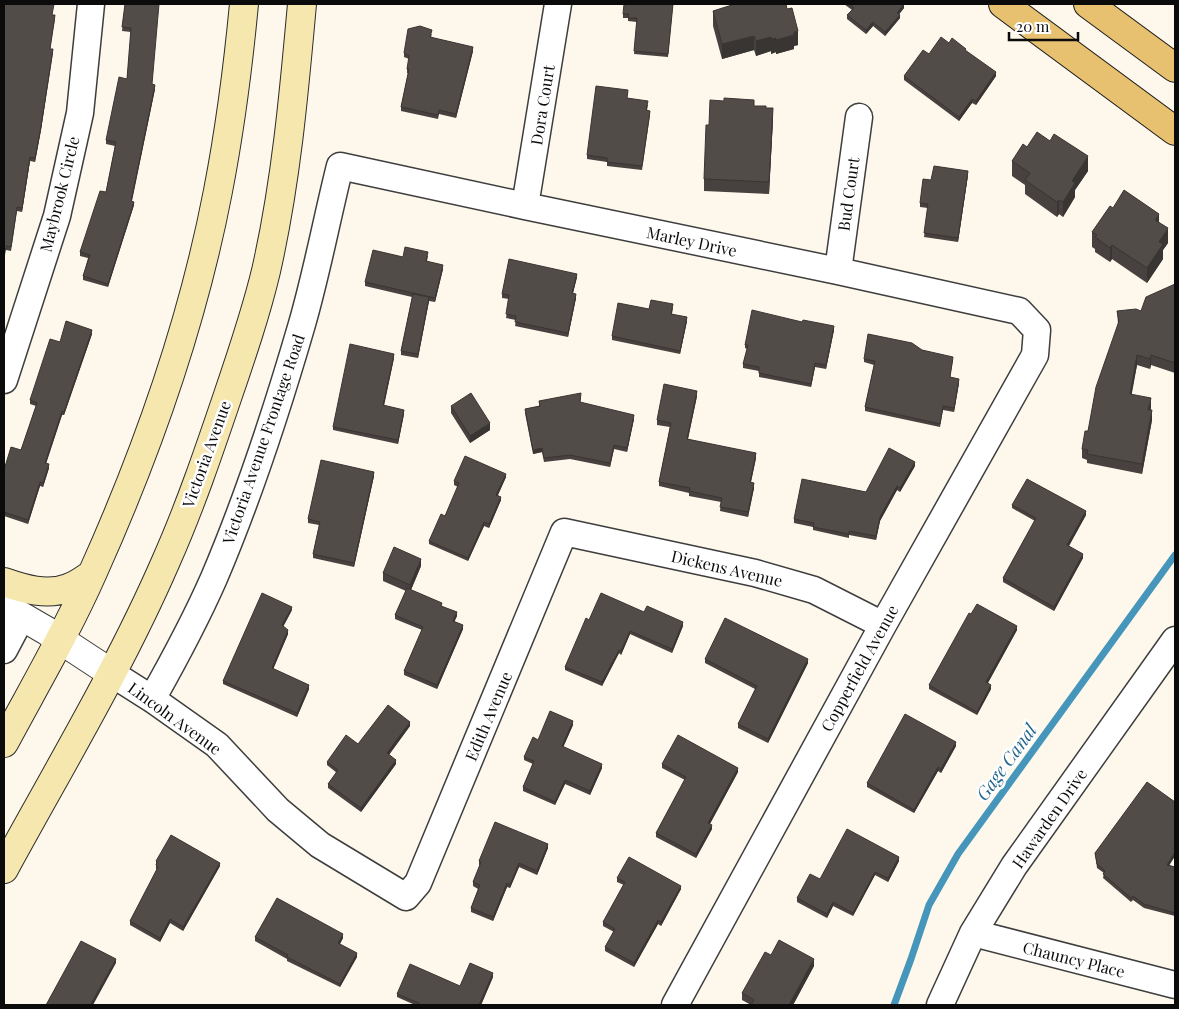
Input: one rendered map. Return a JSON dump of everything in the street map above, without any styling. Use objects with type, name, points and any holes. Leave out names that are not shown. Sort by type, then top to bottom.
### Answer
[{"type":"main road","points":[[4,743],[92,574],[140,460],[166,384],[196,285],[218,192],[237,76],[244,4]]},
{"type":"main road","name":"Victoria Avenue","points":[[4,869],[129,640],[170,552],[202,471],[248,335],[266,272],[292,119],[302,4]]},
{"type":"main road","points":[[1003,4],[1175,130]]},
{"type":"main road","points":[[1088,4],[1175,68]]},
{"type":"main road","points":[[4,582],[23,589],[54,592],[69,588],[92,574]]},
{"type":"street","name":"Maybrook Circle","points":[[4,380],[57,216],[80,113],[91,4]]},
{"type":"street","name":"Dora Court","points":[[525,206],[558,4]]},
{"type":"street","name":"Bud Court","points":[[838,271],[858,117]]},
{"type":"street","name":"Marley Drive","points":[[340,166],[1019,311],[1037,330]]},
{"type":"street","name":"Victoria Avenue Frontage Road","points":[[152,699],[214,579],[243,506],[303,322],[340,166]]},
{"type":"street","name":"Copperfield Avenue","points":[[675,1005],[883,625],[1035,355],[1037,330]]},
{"type":"street","name":"Dickens Avenue","points":[[564,532],[755,573],[814,590],[883,625]]},
{"type":"street","name":"Edith Avenue","points":[[406,897],[418,883],[564,532]]},
{"type":"street","name":"Lincoln Avenue","points":[[13,611],[152,699],[217,745],[278,810],[320,845],[406,897]]},
{"type":"street","points":[[4,650],[13,611]]},
{"type":"street","name":"Hawarden Drive","points":[[940,1005],[973,933],[1014,866],[1175,640]]},
{"type":"street","name":"Chauncy Place","points":[[973,933],[1175,985]]},
{"type":"building","points":[[4,4],[54,4],[52,15],[55,15],[50,49],[53,49],[35,158],[30,157],[22,208],[17,207],[11,247],[6,246],[4,258]]},
{"type":"building","points":[[125,4],[159,4],[152,84],[155,85],[131,201],[134,202],[108,284],[83,276],[90,255],[80,252],[100,191],[106,192],[116,142],[106,140],[119,77],[127,79],[131,28],[122,27]]},
{"type":"building","points":[[624,4],[673,4],[668,54],[634,51],[637,18],[628,18],[629,14],[623,14]]},
{"type":"building","points":[[735,4],[786,4],[787,9],[792,8],[798,31],[794,32],[794,35],[776,40],[776,38],[771,39],[771,37],[756,41],[754,36],[722,44],[713,11]]},
{"type":"building","points":[[849,4],[904,4],[897,13],[900,15],[885,32],[873,22],[866,30],[847,15],[854,8]]},
{"type":"building","points":[[420,26],[432,30],[430,37],[473,47],[456,114],[439,110],[438,115],[401,107],[409,69],[407,69],[409,56],[404,53],[408,29]]},
{"type":"building","points":[[941,37],[949,43],[952,38],[965,50],[996,72],[976,101],[972,99],[959,117],[904,76],[923,50],[929,54]]},
{"type":"building","points":[[596,86],[628,90],[627,98],[648,101],[646,110],[650,111],[642,166],[607,162],[607,158],[587,155]]},
{"type":"building","points":[[724,98],[754,100],[754,106],[773,108],[769,182],[704,179],[706,125],[709,125],[710,100],[724,101]]},
{"type":"building","points":[[1037,132],[1050,141],[1054,134],[1088,156],[1072,181],[1075,183],[1063,202],[1059,200],[1057,202],[1025,180],[1030,173],[1012,161],[1023,144],[1027,147]]},
{"type":"building","points":[[934,166],[968,171],[958,238],[924,233],[928,204],[920,203],[923,179],[931,180]]},
{"type":"building","points":[[1124,190],[1159,214],[1155,220],[1168,228],[1159,242],[1163,244],[1147,268],[1112,245],[1110,248],[1095,237],[1097,235],[1092,232],[1110,206],[1113,208]]},
{"type":"building","points":[[405,247],[428,252],[426,261],[443,265],[435,298],[365,282],[373,250],[403,257]]},
{"type":"building","points":[[509,259],[577,274],[572,293],[576,294],[568,333],[515,322],[516,316],[506,314],[509,295],[502,294]]},
{"type":"building","points":[[1175,284],[1175,363],[1151,355],[1150,359],[1137,355],[1130,394],[1151,398],[1148,410],[1152,410],[1142,464],[1087,454],[1088,450],[1082,449],[1085,431],[1088,431],[1096,387],[1119,321],[1117,311],[1136,309],[1141,311],[1146,297]]},
{"type":"building","points":[[413,294],[429,297],[418,354],[401,351]]},
{"type":"building","points":[[651,300],[673,304],[671,314],[687,317],[680,351],[612,336],[618,303],[649,309]]},
{"type":"building","points":[[752,310],[802,322],[803,320],[834,326],[826,365],[815,363],[811,384],[759,373],[759,367],[743,364],[748,345],[745,345]]},
{"type":"building","points":[[66,321],[92,330],[64,412],[62,411],[45,463],[49,464],[43,483],[40,482],[28,520],[4,512],[4,470],[11,447],[21,450],[37,403],[30,400],[50,339],[60,342]]},
{"type":"building","points":[[868,334],[912,343],[922,350],[953,357],[950,377],[959,379],[954,408],[943,406],[940,424],[865,407],[875,361],[864,359]]},
{"type":"building","points":[[350,344],[394,354],[383,405],[404,410],[398,440],[333,427]]},
{"type":"building","points":[[664,384],[697,391],[687,439],[756,453],[750,482],[754,483],[748,512],[720,507],[722,498],[689,491],[690,488],[659,482],[671,423],[657,420]]},
{"type":"building","points":[[471,393],[490,423],[470,436],[451,406]]},
{"type":"building","points":[[581,393],[580,402],[634,415],[627,448],[614,445],[610,463],[570,455],[544,458],[542,448],[533,450],[525,409],[540,406],[539,401]]},
{"type":"building","points":[[889,448],[915,462],[900,488],[897,486],[880,517],[876,536],[849,531],[849,534],[813,527],[814,523],[794,519],[802,479],[866,492]]},
{"type":"building","points":[[465,456],[506,474],[496,495],[501,497],[489,524],[484,522],[468,558],[429,541],[441,514],[445,516],[459,483],[454,481]]},
{"type":"building","points":[[321,460],[374,472],[354,563],[313,554],[320,522],[308,519]]},
{"type":"building","points":[[1027,479],[1086,511],[1067,545],[1083,554],[1054,607],[1003,578],[1036,518],[1012,505]]},
{"type":"building","points":[[394,547],[421,559],[410,585],[383,573]]},
{"type":"building","points":[[407,588],[442,603],[441,606],[457,612],[453,621],[463,625],[437,685],[404,671],[423,627],[395,615]]},
{"type":"building","points":[[262,593],[292,607],[282,625],[288,630],[272,668],[309,685],[297,713],[223,681]]},
{"type":"building","points":[[601,593],[644,612],[647,606],[683,622],[672,649],[630,631],[621,651],[619,650],[602,682],[565,667],[586,618],[589,620]]},
{"type":"building","points":[[977,604],[1017,626],[986,682],[991,685],[977,712],[929,685],[969,613],[971,614]]},
{"type":"building","points":[[725,618],[808,659],[768,739],[738,724],[757,686],[705,659]]},
{"type":"building","points":[[388,705],[410,722],[387,753],[396,760],[361,808],[328,784],[338,770],[327,762],[346,735],[358,744]]},
{"type":"building","points":[[550,711],[573,721],[562,746],[602,764],[590,791],[565,780],[555,802],[523,787],[534,761],[524,757],[533,737],[538,740]]},
{"type":"building","points":[[905,714],[956,742],[941,769],[938,767],[914,810],[867,783]]},
{"type":"building","points":[[678,735],[738,768],[708,823],[712,825],[696,854],[656,833],[686,777],[662,764]]},
{"type":"building","points":[[1147,782],[1175,802],[1175,852],[1167,865],[1175,867],[1175,913],[1144,904],[1133,896],[1131,898],[1103,874],[1105,871],[1097,864],[1095,853]]},
{"type":"building","points":[[495,822],[548,844],[537,871],[519,863],[510,885],[507,883],[493,917],[471,908],[480,885],[473,882],[481,862],[479,861]]},
{"type":"building","points":[[847,829],[899,857],[888,878],[875,872],[853,913],[833,902],[827,914],[797,898],[810,874],[820,879]]},
{"type":"building","points":[[171,835],[220,863],[183,927],[170,919],[160,938],[130,921],[158,867],[156,861]]},
{"type":"building","points":[[629,857],[681,886],[661,922],[658,920],[634,963],[605,947],[615,929],[603,922],[625,882],[617,878]]},
{"type":"building","points":[[277,898],[343,934],[338,943],[357,953],[340,984],[287,957],[288,955],[255,937]]},
{"type":"building","points":[[779,940],[814,959],[789,1005],[751,1005],[754,1000],[742,993],[765,952],[771,955]]},
{"type":"building","points":[[81,941],[116,959],[90,1005],[46,1005]]},
{"type":"building","points":[[470,963],[493,973],[479,1005],[418,1005],[419,1003],[397,994],[410,964],[460,986]]},
{"type":"waterway","name":"Gage Canal","points":[[894,1005],[929,905],[958,854],[1175,555]]}]
